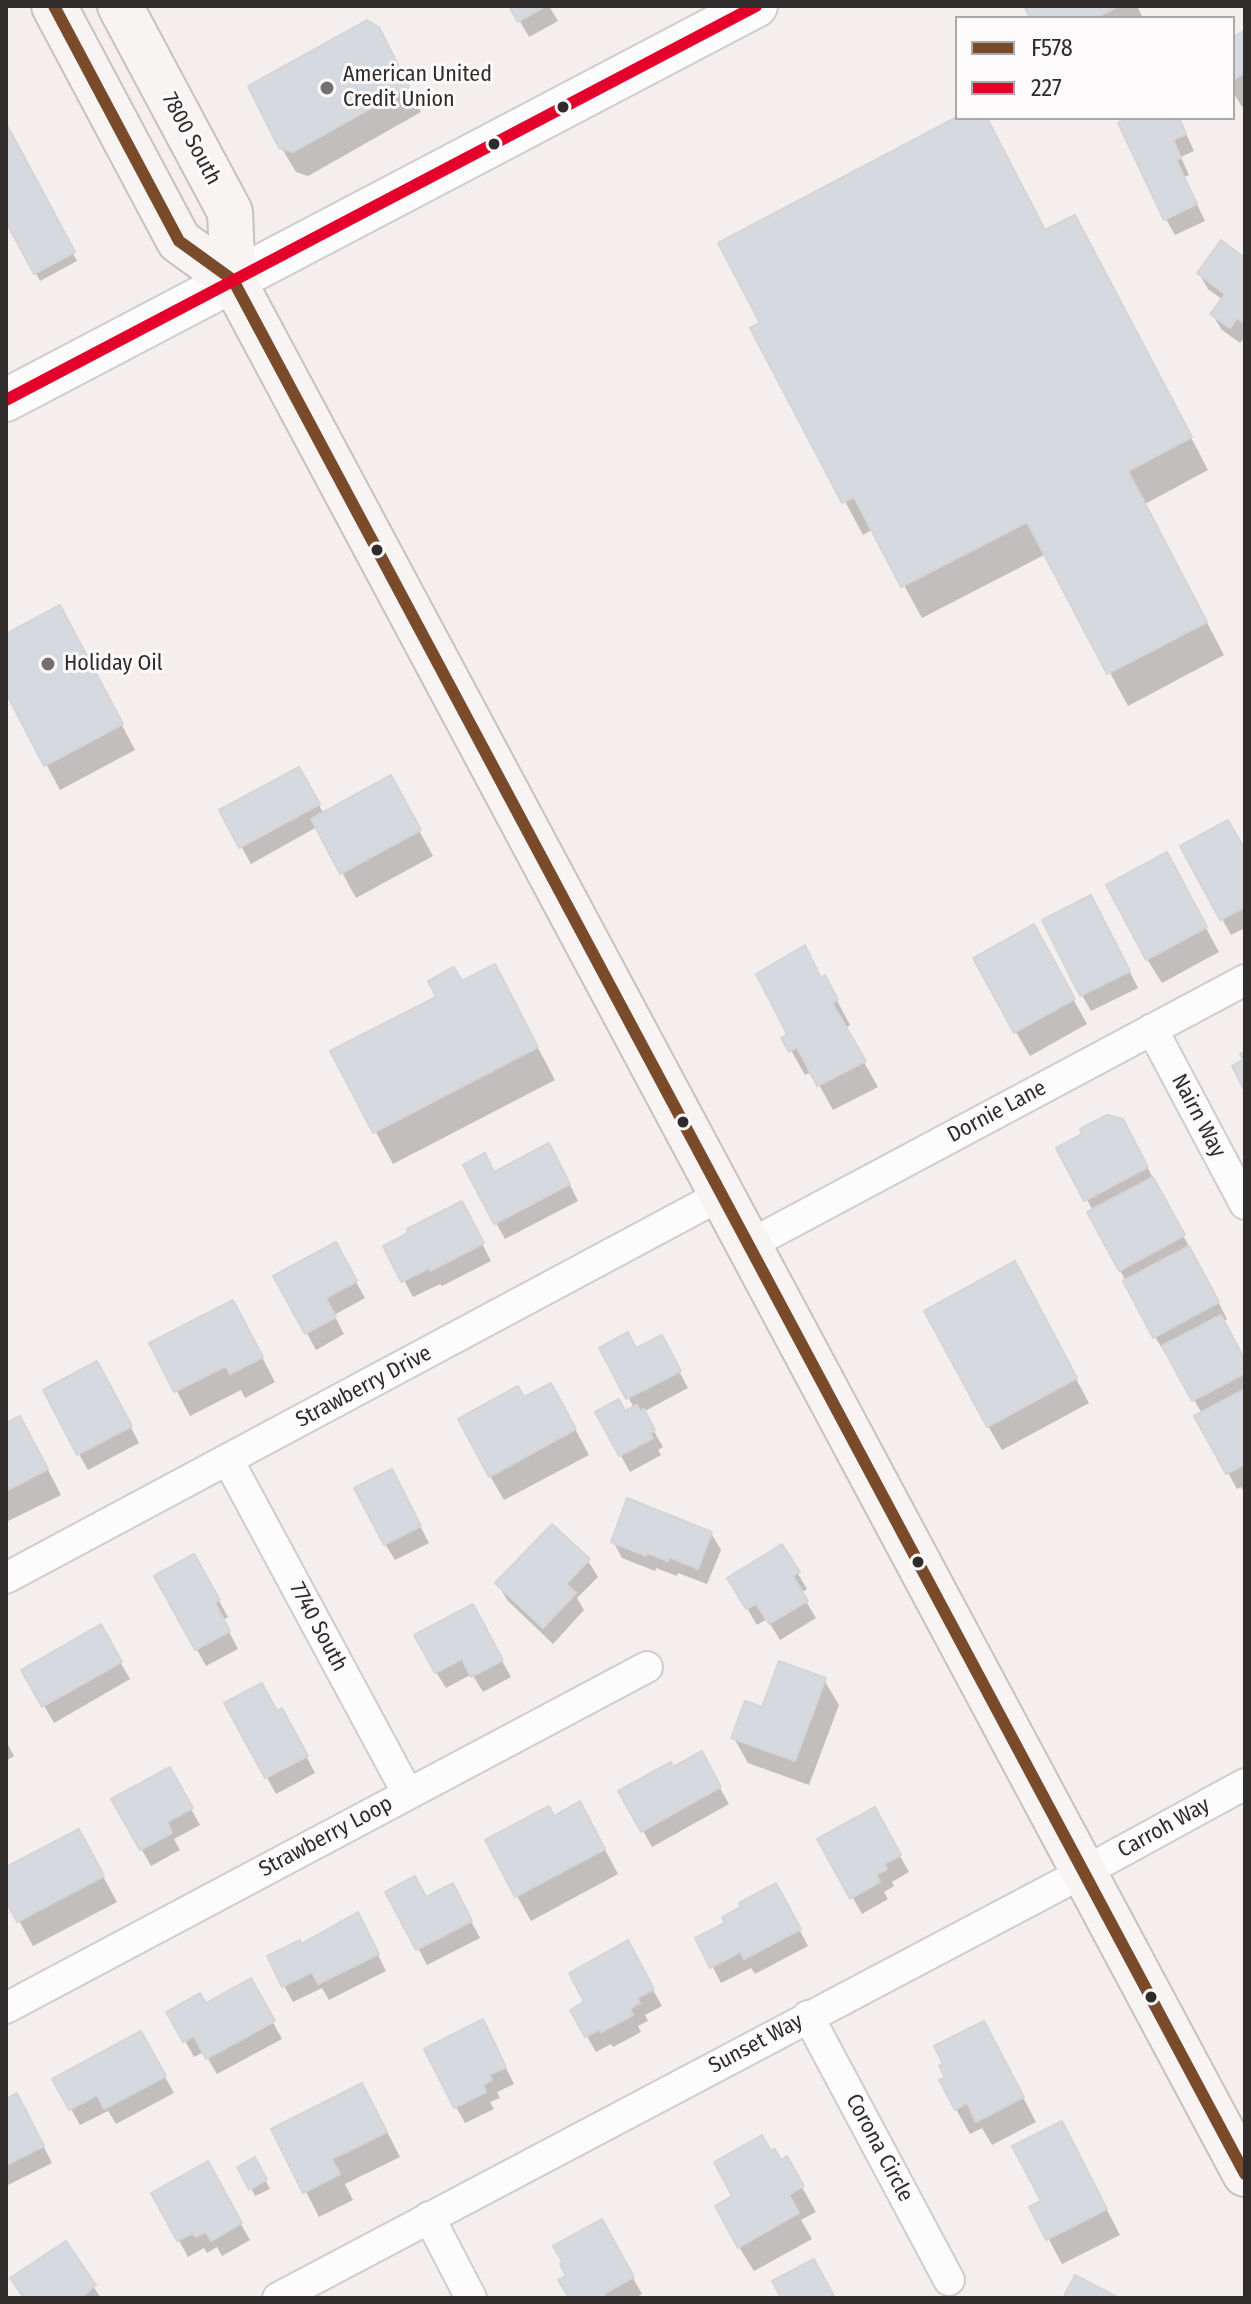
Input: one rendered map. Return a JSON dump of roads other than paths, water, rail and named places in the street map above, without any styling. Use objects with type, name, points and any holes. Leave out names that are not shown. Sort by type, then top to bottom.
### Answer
[{"type":"main road","name":"7800 South","points":[[54,6],[179,241],[233,280]]},
{"type":"main road","name":"7800 South","points":[[120,6],[230,212],[233,280],[1245,2174]]},
{"type":"main road","points":[[6,400],[756,6]]},
{"type":"street","name":"Dornie Lane","points":[[749,1245],[1245,980]]},
{"type":"street","name":"Nairn Way","points":[[1152,1029],[1245,1204]]},
{"type":"street","name":"Strawberry Drive","points":[[6,1578],[721,1195]]},
{"type":"street","name":"7740 South","points":[[228,1460],[408,1794]]},
{"type":"street","name":"Strawberry Loop","points":[[6,2008],[647,1667]]},
{"type":"street","name":"Carroh Way","points":[[1084,1872],[1245,1784]]},
{"type":"street","name":"Sunset Way","points":[[278,2298],[1084,1872]]},
{"type":"street","name":"Corona Circle","points":[[808,2016],[949,2280]]},
{"type":"street","points":[[429,2217],[471,2298]]},
{"type":"place","name":"American United Credit Union","points":[[327,88]]},
{"type":"place","name":"Holiday Oil","points":[[48,664]]}]
